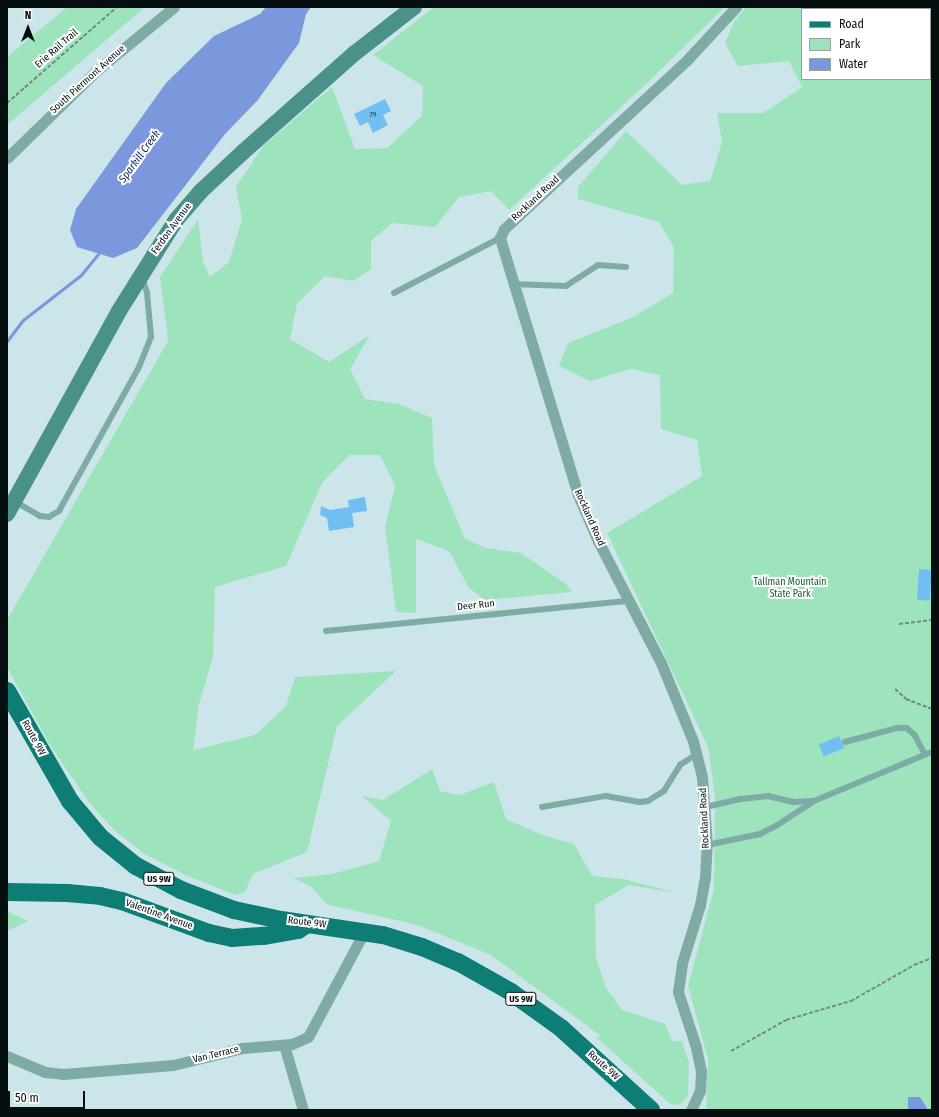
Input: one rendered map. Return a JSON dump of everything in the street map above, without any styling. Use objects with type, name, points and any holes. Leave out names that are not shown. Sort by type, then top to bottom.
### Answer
[{"type":"main road","name":"Route 9W","points":[[7,691],[50,769],[70,801],[92,828],[117,852],[142,869],[175,887],[218,905],[258,916],[364,932],[403,941],[440,954],[511,992],[561,1028],[651,1110]]},
{"type":"main road","name":"Valentine Avenue","points":[[7,892],[77,893],[111,898],[209,933],[232,938],[255,938],[298,930],[308,923]]},
{"type":"street","name":"South Piermont Avenue","points":[[7,158],[96,71],[174,7]]},
{"type":"street","name":"Ferdon Avenue","points":[[10,507],[140,275],[176,220],[212,180],[355,53],[414,7]]},
{"type":"street","name":"Rockland Road","points":[[691,1110],[700,1091],[701,1071],[696,1047],[678,992],[682,963],[700,905],[707,845],[706,807],[697,754],[661,663],[629,601],[578,495],[512,284],[500,238],[504,229],[686,61],[736,7]]},
{"type":"street","name":"Van Terrace","points":[[7,1056],[45,1072],[63,1074],[174,1065],[242,1048],[292,1044],[308,1036],[364,932]]},
{"type":"street","points":[[284,1045],[303,1110]]},
{"type":"lane","points":[[394,293],[500,238]]},
{"type":"lane","points":[[512,284],[566,286],[598,265],[626,267]]},
{"type":"lane","points":[[10,507],[40,516],[49,517],[59,511],[139,367],[151,337],[146,287],[140,275]]},
{"type":"lane","name":"Deer Run","points":[[326,631],[629,601]]},
{"type":"lane","points":[[845,742],[897,728],[907,728],[915,735],[925,754]]},
{"type":"lane","points":[[707,845],[760,834],[776,826],[814,801],[932,752]]},
{"type":"lane","points":[[542,807],[606,796],[639,802],[648,801],[664,791],[680,765],[697,754]]},
{"type":"lane","points":[[706,807],[741,799],[768,796],[793,802],[814,801]]},
{"type":"path","name":"Erie Rail Trail","points":[[7,103],[117,7]]},
{"type":"path","points":[[899,624],[932,620]]},
{"type":"path","points":[[895,689],[906,699],[932,709]]},
{"type":"path","points":[[731,1051],[786,1020],[851,1001],[914,965],[932,958]]},
{"type":"green space","points":[[67,7],[145,7],[7,125],[7,57]]},
{"type":"green space","points":[[434,7],[725,7],[646,84],[509,210],[491,191],[459,197],[435,227],[392,223],[371,241],[371,269],[353,281],[325,276],[297,304],[290,339],[329,362],[370,335],[350,369],[365,399],[399,404],[432,418],[434,465],[465,539],[486,548],[521,553],[566,584],[572,592],[485,600],[469,588],[449,551],[416,539],[416,613],[396,612],[385,527],[395,486],[380,455],[349,455],[322,483],[286,566],[215,587],[213,657],[199,704],[193,750],[255,735],[286,706],[295,677],[396,671],[337,726],[307,852],[253,874],[245,892],[236,895],[187,876],[145,854],[114,830],[88,801],[50,745],[7,667],[7,620],[168,341],[160,277],[198,219],[203,262],[210,277],[229,262],[242,219],[236,187],[264,145],[332,87],[355,149],[387,148],[422,116],[423,86],[373,55]]},
{"type":"green space","name":"Tallman Mountain State Park","points":[[746,7],[932,7],[932,1110],[706,1110],[708,1059],[688,986],[714,889],[715,797],[708,747],[607,533],[702,476],[697,440],[661,429],[660,375],[631,369],[590,381],[559,366],[568,343],[633,317],[673,293],[674,248],[659,222],[578,199],[578,187],[626,131],[682,185],[710,181],[722,142],[717,113],[763,113],[802,87],[789,61],[738,66],[725,43],[734,22]]},
{"type":"green space","points":[[432,769],[440,791],[460,795],[494,782],[506,819],[542,835],[574,844],[592,876],[623,879],[677,893],[629,885],[595,905],[596,958],[606,988],[622,1010],[665,1024],[672,1041],[682,1041],[689,1063],[688,1095],[682,1103],[677,1105],[669,1103],[596,1037],[602,1037],[491,955],[417,925],[326,904],[312,887],[293,878],[332,874],[379,861],[391,821],[362,796],[383,800]]},
{"type":"green space","points":[[7,911],[28,921],[7,931]]},
{"type":"water","points":[[266,7],[311,7],[306,14],[299,43],[257,101],[225,134],[137,248],[113,258],[77,247],[70,230],[76,209],[166,83],[214,36],[260,14]]},
{"type":"water","points":[[908,1097],[920,1097],[928,1110],[908,1110]]},
{"type":"building","points":[[385,99],[391,111],[383,115],[388,125],[373,133],[368,122],[360,126],[354,114]]},
{"type":"building","points":[[365,497],[367,511],[352,513],[354,527],[329,531],[327,518],[320,515],[321,506],[330,510],[349,507],[348,500]]},
{"type":"building","points":[[919,569],[932,570],[930,601],[917,600]]},
{"type":"building","points":[[839,736],[844,748],[824,757],[819,745]]},
{"type":"waterway","name":"Sparkill Creek","points":[[7,341],[23,320],[81,275],[101,250]]}]
